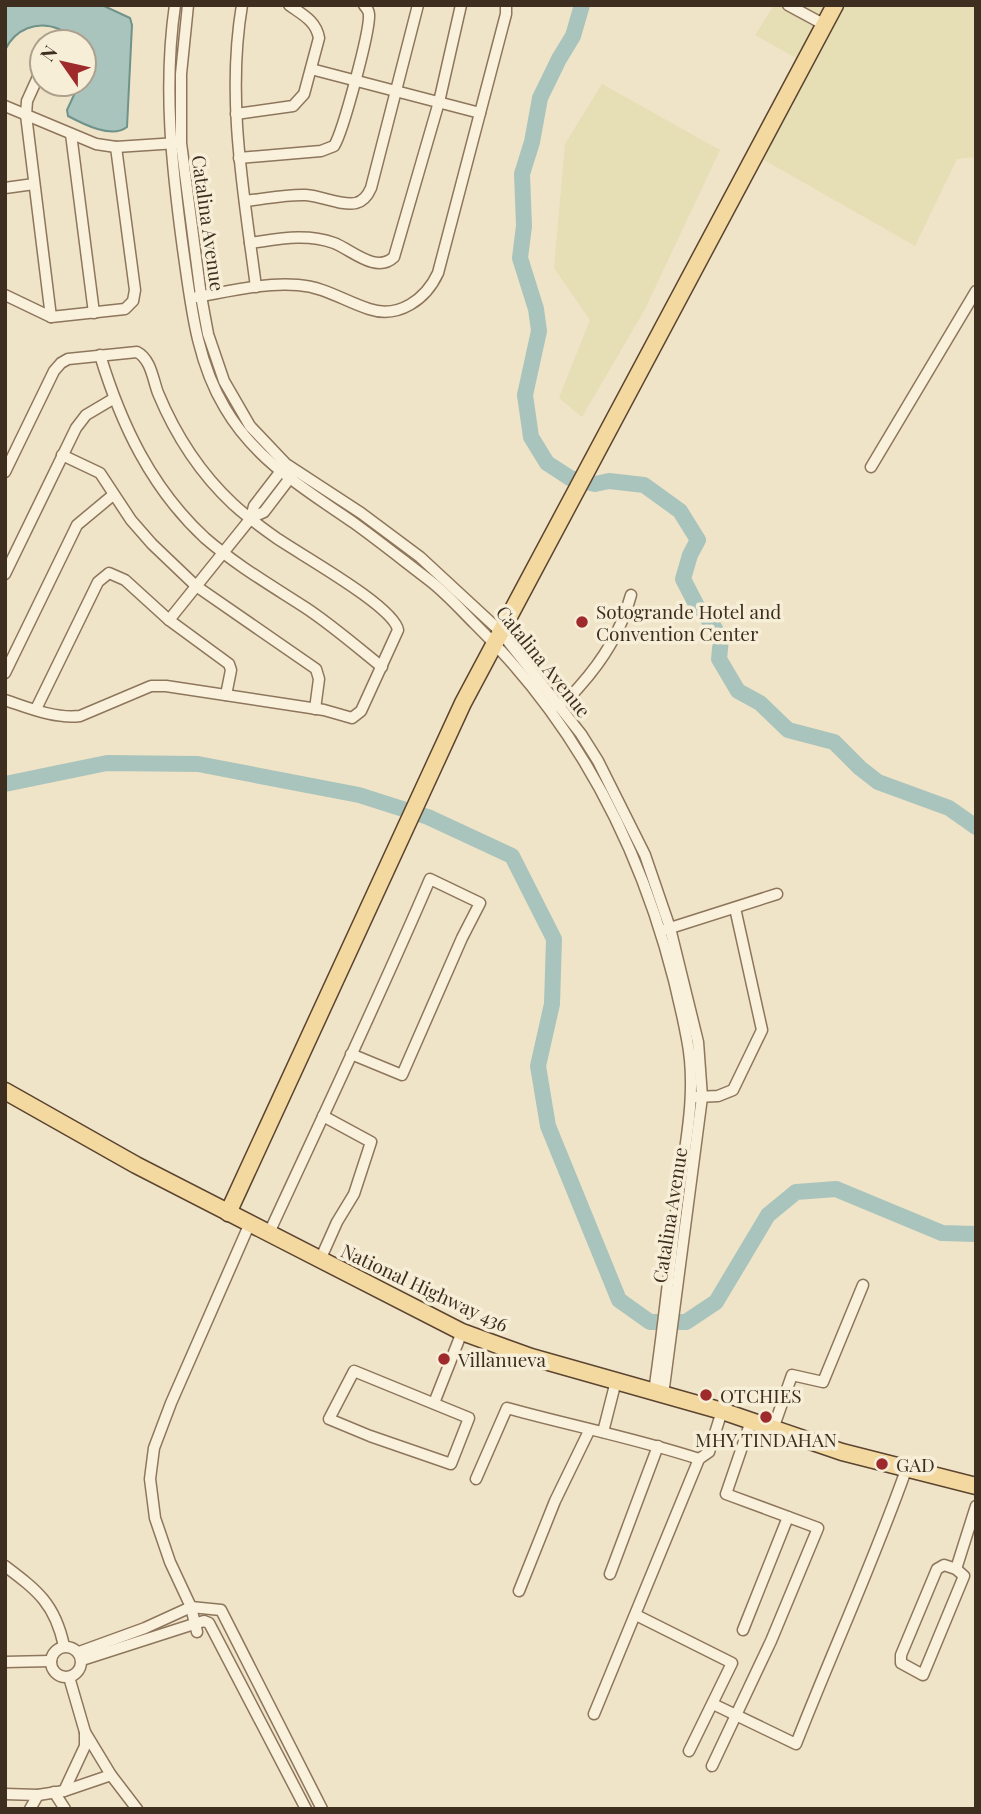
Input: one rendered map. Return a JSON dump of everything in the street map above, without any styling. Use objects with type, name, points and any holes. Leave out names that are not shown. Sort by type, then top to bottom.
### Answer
[{"type":"main road","points":[[228,1213],[439,757],[498,637],[835,5]]},
{"type":"main road","name":"National Highway 436","points":[[5,1091],[228,1213],[463,1332],[531,1357],[722,1411],[906,1470],[976,1486]]},
{"type":"street","name":"Catalina Avenue","points":[[175,5],[169,74],[190,298],[203,359],[226,409],[262,456],[361,513],[421,557],[498,637],[554,706],[581,734],[614,789],[645,855],[698,1042],[702,1097],[693,1180],[671,1293]]},
{"type":"street","name":"Catalina Avenue","points":[[188,5],[176,144],[208,334],[224,381],[250,426],[288,472]]},
{"type":"street","points":[[242,5],[235,74],[236,114],[256,287]]},
{"type":"street","points":[[236,114],[293,106],[304,94],[318,38],[317,27],[289,5]]},
{"type":"street","points":[[239,158],[330,149],[336,143],[355,80],[369,16],[365,5]]},
{"type":"street","points":[[245,201],[303,195],[320,196],[349,204],[364,199],[371,188],[418,5]]},
{"type":"street","points":[[250,243],[310,237],[341,246],[374,263],[382,264],[391,260],[399,246],[439,102],[461,5]]},
{"type":"street","points":[[190,298],[285,284],[312,286],[371,310],[395,310],[415,302],[425,294],[439,273],[506,5]]},
{"type":"street","points":[[788,5],[825,25]]},
{"type":"street","points":[[311,69],[480,113]]},
{"type":"street","points":[[28,98],[26,115],[51,317]]},
{"type":"street","points":[[5,106],[96,144],[116,147],[176,144]]},
{"type":"street","points":[[71,134],[94,313]]},
{"type":"street","points":[[5,295],[51,317],[125,309],[135,296],[116,147]]},
{"type":"street","points":[[5,188],[34,184]]},
{"type":"street","points":[[871,467],[976,291]]},
{"type":"street","points":[[5,472],[57,367],[68,359],[132,351],[141,354],[168,415],[194,458],[221,491],[276,538],[356,590],[396,621],[398,635],[355,717],[159,685],[80,716],[61,716],[5,700]]},
{"type":"street","points":[[100,355],[113,398],[133,442],[158,483],[188,520],[223,553],[333,628],[382,667]]},
{"type":"street","points":[[5,574],[81,420],[113,398]]},
{"type":"street","points":[[62,455],[100,473],[113,495],[152,544],[196,586],[316,669],[320,679],[316,709]]},
{"type":"street","points":[[169,621],[251,518],[254,506],[288,472]]},
{"type":"street","points":[[5,673],[78,526],[113,495]]},
{"type":"street","points":[[36,709],[103,576],[109,573],[120,576],[169,621],[229,664],[231,670],[226,695]]},
{"type":"street","points":[[554,706],[591,674],[607,652],[626,614],[631,595]]},
{"type":"street","points":[[269,1233],[351,1054],[382,991],[430,879],[480,903],[402,1075],[351,1054]]},
{"type":"street","points":[[665,930],[777,894]]},
{"type":"street","points":[[691,1097],[718,1096],[733,1090],[762,1030],[735,908]]},
{"type":"street","name":"Catalina Avenue","points":[[658,1393],[691,1097],[688,1043],[665,930]]},
{"type":"street","points":[[320,1260],[337,1222],[354,1194],[371,1142],[323,1115]]},
{"type":"street","points":[[196,1628],[191,1607],[170,1562],[155,1518],[150,1479],[154,1448],[250,1223]]},
{"type":"street","points":[[773,1429],[792,1376],[823,1382],[863,1285]]},
{"type":"street","points":[[433,1403],[463,1332]]},
{"type":"street","points":[[354,1371],[433,1403],[469,1418],[451,1464],[329,1419],[354,1371]]},
{"type":"street","points":[[603,1432],[616,1381]]},
{"type":"street","points":[[476,1479],[507,1408],[699,1459]]},
{"type":"street","points":[[594,1714],[699,1459],[709,1452],[722,1411]]},
{"type":"street","points":[[712,1766],[771,1641],[818,1528],[726,1494],[751,1421]]},
{"type":"street","points":[[519,1591],[555,1501],[589,1431]]},
{"type":"street","points":[[610,1574],[658,1446]]},
{"type":"street","points":[[713,1704],[796,1744],[883,1534],[906,1470]]},
{"type":"street","points":[[956,1569],[976,1506]]},
{"type":"street","points":[[743,1630],[788,1517]]},
{"type":"street","points":[[944,1565],[956,1569],[964,1576],[923,1675],[901,1663],[901,1655],[937,1569],[944,1565]]},
{"type":"street","points":[[5,1566],[38,1591],[59,1623],[64,1646]]},
{"type":"street","points":[[80,1656],[191,1607],[218,1608],[223,1612],[322,1809]]},
{"type":"street","points":[[636,1615],[732,1663],[689,1751]]},
{"type":"street","points":[[160,1621],[162,1636]]},
{"type":"street","points":[[80,1656],[196,1628],[204,1621],[211,1626],[306,1809]]},
{"type":"street","points":[[64,1646],[72,1647],[80,1656],[77,1673],[69,1677],[56,1673],[51,1661],[53,1653],[64,1646]]},
{"type":"street","points":[[5,1662],[51,1661]]},
{"type":"street","points":[[69,1677],[85,1732],[133,1807]]},
{"type":"street","points":[[65,1809],[59,1792],[85,1746],[85,1732]]},
{"type":"street","points":[[5,1794],[38,1795],[59,1792],[111,1775]]},
{"type":"street","points":[[30,1809],[38,1795]]},
{"type":"shaded area","points":[[774,5],[976,5],[976,157],[957,159],[915,246],[764,160],[803,62],[755,35]]},
{"type":"shaded area","points":[[602,84],[720,150],[645,309],[582,417],[559,398],[590,320],[554,268],[565,144]]},
{"type":"water","points":[[5,5],[102,5],[130,18],[132,25],[127,127],[106,131],[68,116],[67,110],[73,98],[98,98],[98,28],[35,26],[21,32],[5,50]]},
{"type":"waterway","points":[[582,5],[573,36],[540,98],[532,142],[522,174],[524,226],[520,258],[536,309],[539,331],[525,395],[531,437],[547,463],[570,478],[595,484],[609,481],[644,485],[680,511],[698,540],[683,579],[698,608],[721,639],[719,659],[738,691],[760,703],[788,730],[834,742],[878,782],[949,808],[976,827]]},
{"type":"waterway","points":[[5,784],[107,763],[198,764],[359,795],[428,817],[512,856],[554,939],[552,1004],[538,1066],[548,1126],[619,1300],[650,1322],[686,1322],[716,1302],[768,1215],[796,1192],[836,1189],[942,1233],[976,1234]]},
{"type":"place","name":"Sotogrande Hotel and Convention Center","points":[[582,622]]},
{"type":"place","name":"Villanueva","points":[[444,1359]]},
{"type":"place","name":"OTCHIES","points":[[706,1395]]},
{"type":"place","name":"MHY TINDAHAN","points":[[766,1417]]},
{"type":"place","name":"GAD","points":[[882,1464]]}]
